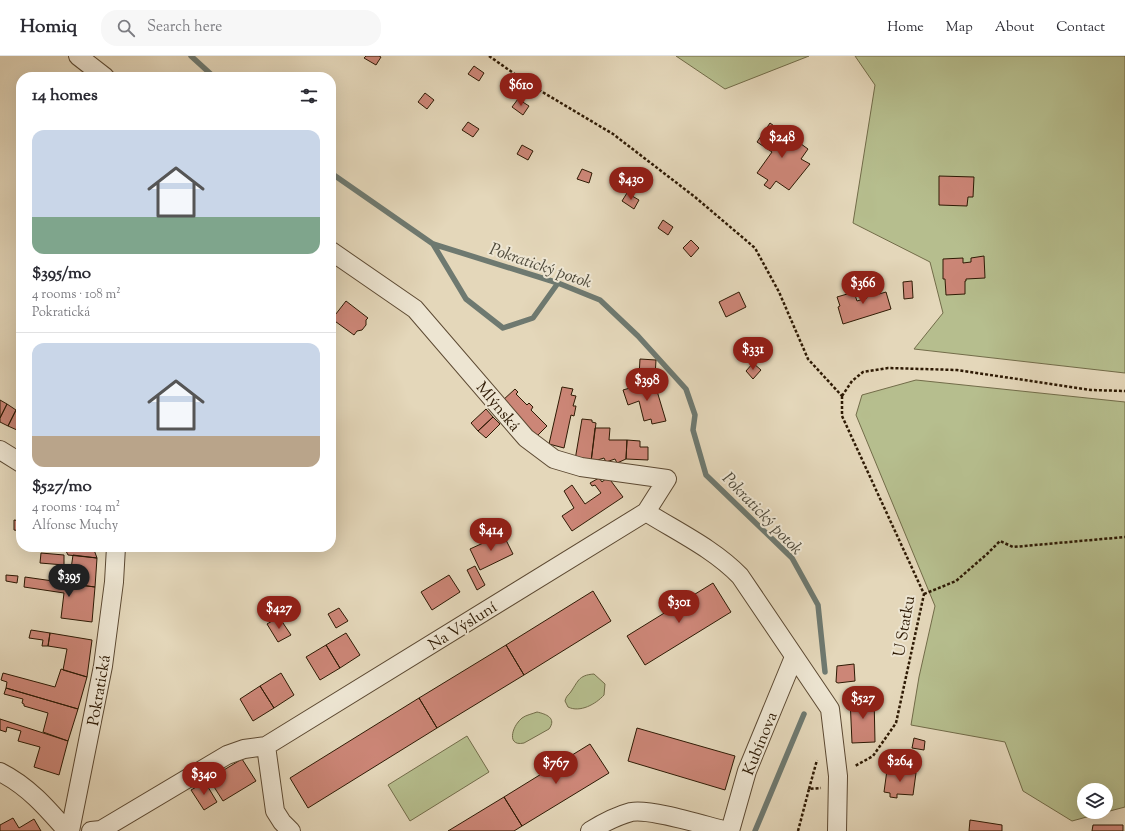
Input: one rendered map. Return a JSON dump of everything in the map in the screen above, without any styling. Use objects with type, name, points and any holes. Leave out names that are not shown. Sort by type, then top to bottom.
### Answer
[{"type":"street","points":[[78,56],[98,72]]},
{"type":"street","name":"Mlýnská","points":[[336,254],[415,309],[526,438],[554,459],[580,467],[666,480],[646,512]]},
{"type":"street","points":[[0,450],[16,460]]},
{"type":"street","points":[[646,512],[710,551],[728,564],[740,576],[830,709],[838,781],[841,829]]},
{"type":"street","name":"Na Výsluní","points":[[91,831],[101,830],[227,755],[244,749],[266,746],[646,512]]},
{"type":"street","name":"Pokratická","points":[[70,831],[103,666],[114,582],[116,552]]},
{"type":"street","name":"Kubínova","points":[[590,831],[606,821],[633,812],[652,813],[729,831],[747,771],[794,657]]},
{"type":"street","points":[[266,746],[275,811],[282,822],[291,831]]},
{"type":"street","points":[[0,772],[31,793],[41,802],[66,831]]},
{"type":"path","points":[[489,56],[529,84],[613,134],[695,197],[755,248],[779,292],[808,359],[842,396],[852,381],[863,372],[888,368],[957,370],[1091,390],[1125,391]]},
{"type":"path","name":"U Statku","points":[[838,781],[873,756],[896,723],[924,594],[842,416],[842,396]]},
{"type":"path","points":[[924,594],[956,581],[1000,541],[1013,547],[1125,537]]},
{"type":"path","points":[[798,831],[819,755]]},
{"type":"path","points":[[809,789],[838,781]]},
{"type":"green space","points":[[676,56],[809,56],[725,89]]},
{"type":"green space","points":[[855,56],[1125,56],[1125,373],[914,349],[943,313],[930,262],[853,223],[875,85]]},
{"type":"green space","points":[[916,380],[1125,402],[1125,807],[1113,810],[1113,783],[1077,783],[1077,819],[1079,819],[1072,821],[1023,791],[1005,742],[911,725],[919,677],[935,606],[856,415],[862,395]]},
{"type":"green space","points":[[594,674],[605,684],[604,695],[597,702],[588,707],[573,709],[568,707],[565,701],[566,698],[577,682],[585,676]]},
{"type":"green space","points":[[537,712],[547,715],[551,719],[552,722],[549,729],[524,743],[515,742],[512,735],[518,722],[527,715]]},
{"type":"green space","points":[[467,736],[489,772],[410,821],[388,785]]},
{"type":"building","points":[[366,56],[381,57],[376,65],[364,58]]},
{"type":"building","points":[[474,66],[484,73],[479,81],[468,74]]},
{"type":"building","points":[[425,93],[434,100],[427,109],[418,102]]},
{"type":"building","points":[[518,99],[529,106],[523,115],[512,107]]},
{"type":"building","points":[[468,122],[479,129],[473,137],[462,130]]},
{"type":"building","points":[[770,123],[791,140],[793,138],[808,149],[801,159],[810,164],[789,190],[776,181],[770,189],[764,185],[768,180],[757,173],[772,152],[757,142]]},
{"type":"building","points":[[522,145],[533,151],[528,160],[517,154]]},
{"type":"building","points":[[582,169],[592,173],[589,183],[577,179]]},
{"type":"building","points":[[939,176],[974,177],[973,197],[968,197],[967,206],[939,205]]},
{"type":"building","points":[[627,193],[639,200],[634,209],[622,201]]},
{"type":"building","points":[[663,220],[673,227],[668,235],[658,228]]},
{"type":"building","points":[[691,240],[699,248],[691,257],[683,248]]},
{"type":"building","points":[[984,256],[985,278],[966,279],[965,294],[946,295],[945,279],[943,279],[943,259],[963,258],[963,263],[971,262],[971,258]]},
{"type":"building","points":[[912,281],[913,298],[904,299],[903,282]]},
{"type":"building","points":[[876,285],[879,294],[886,292],[891,309],[843,324],[837,297],[854,292],[857,301],[867,298],[864,289]]},
{"type":"building","points":[[739,292],[746,307],[726,317],[719,302]]},
{"type":"building","points":[[346,301],[368,318],[366,320],[366,325],[362,330],[357,331],[354,335],[336,322],[336,314]]},
{"type":"building","points":[[640,359],[656,360],[655,377],[639,376]]},
{"type":"building","points":[[753,363],[761,370],[753,379],[746,371]]},
{"type":"building","points":[[654,381],[666,421],[652,424],[651,419],[644,421],[639,401],[628,405],[623,390]]},
{"type":"building","points":[[562,387],[573,389],[571,395],[576,396],[573,406],[576,406],[574,416],[571,415],[564,448],[549,444]]},
{"type":"building","points":[[515,389],[518,392],[516,394],[527,405],[529,403],[533,407],[531,410],[547,426],[537,436],[502,401]]},
{"type":"building","points":[[0,400],[7,404],[0,418]]},
{"type":"building","points":[[7,404],[16,410],[8,426],[0,422],[0,418]]},
{"type":"building","points":[[486,409],[493,417],[478,431],[471,423]]},
{"type":"building","points":[[16,410],[16,430],[8,426]]},
{"type":"building","points":[[493,417],[500,424],[486,438],[478,431]]},
{"type":"building","points":[[582,419],[592,420],[592,422],[596,423],[591,462],[575,460]]},
{"type":"building","points":[[595,428],[610,428],[609,440],[627,440],[626,459],[617,463],[615,459],[606,462],[604,458],[591,462]]},
{"type":"building","points":[[627,440],[640,441],[640,447],[648,447],[648,460],[626,459]]},
{"type":"building","points":[[608,477],[623,497],[572,531],[562,516],[574,508],[564,491],[572,485],[585,504],[601,493],[595,485],[592,486],[590,483],[599,478],[602,482]]},
{"type":"building","points":[[14,520],[16,520],[16,530],[14,530]]},
{"type":"building","points":[[503,534],[513,554],[480,570],[470,549]]},
{"type":"building","points":[[66,552],[95,552],[97,558],[68,555]]},
{"type":"building","points":[[41,553],[64,555],[64,565],[40,563]]},
{"type":"building","points":[[73,555],[97,558],[95,587],[70,584],[71,577],[66,577],[67,568],[71,569]]},
{"type":"building","points":[[475,566],[485,585],[477,590],[467,570]]},
{"type":"building","points":[[6,575],[18,576],[17,583],[6,581]]},
{"type":"building","points":[[449,575],[460,592],[432,610],[421,592]]},
{"type":"building","points":[[25,577],[95,587],[92,622],[61,618],[64,593],[24,587]]},
{"type":"building","points":[[713,583],[731,612],[645,665],[627,636]]},
{"type":"building","points":[[593,591],[611,621],[524,675],[506,645]]},
{"type":"building","points":[[339,608],[348,621],[336,628],[328,614]]},
{"type":"building","points":[[279,617],[291,635],[278,642],[267,624]]},
{"type":"building","points":[[31,630],[50,633],[48,646],[42,646],[43,640],[29,638]]},
{"type":"building","points":[[50,633],[92,640],[87,677],[63,670],[67,649],[48,646]]},
{"type":"building","points":[[346,633],[360,655],[340,668],[326,645]]},
{"type":"building","points":[[326,645],[340,668],[320,680],[306,657]]},
{"type":"building","points":[[506,645],[524,675],[437,728],[419,698]]},
{"type":"building","points":[[854,664],[855,681],[836,682],[837,666]]},
{"type":"building","points":[[61,669],[87,677],[78,709],[6,688],[7,682],[1,680],[3,673],[55,687]]},
{"type":"building","points":[[281,673],[294,695],[274,708],[260,686]]},
{"type":"building","points":[[260,686],[274,708],[253,721],[240,699]]},
{"type":"building","points":[[6,688],[78,709],[68,741],[43,732],[48,713],[24,706],[22,703],[23,699],[4,694]]},
{"type":"building","points":[[874,696],[875,742],[852,743],[850,698]]},
{"type":"building","points":[[419,698],[437,728],[308,808],[290,778]]},
{"type":"building","points":[[0,719],[68,741],[59,775],[34,767],[40,747],[18,741],[21,731],[7,727],[6,732],[0,730]]},
{"type":"building","points":[[637,728],[735,756],[725,790],[628,761]]},
{"type":"building","points":[[914,738],[925,741],[924,750],[912,748]]},
{"type":"building","points":[[590,744],[609,773],[522,826],[504,797]]},
{"type":"building","points":[[242,759],[256,781],[223,801],[209,779]]},
{"type":"building","points":[[904,769],[907,769],[907,772],[916,773],[913,795],[897,794],[897,798],[890,797],[890,793],[884,792],[887,770],[904,772]]},
{"type":"building","points":[[205,782],[217,802],[204,810],[191,790]]},
{"type":"building","points":[[504,797],[522,826],[514,831],[448,831]]},
{"type":"building","points":[[13,818],[19,828],[34,819],[41,831],[0,831],[0,825]]},
{"type":"building","points":[[970,820],[1002,825],[1002,831],[969,831]]},
{"type":"building","points":[[1093,825],[1123,825],[1123,831],[1092,831]]},
{"type":"waterway","name":"Pokratický potok","points":[[191,56],[209,72]]},
{"type":"waterway","name":"Pokratický potok","points":[[336,176],[433,244],[558,283],[600,300],[638,336],[686,389],[695,415],[693,430],[706,475],[792,558],[818,605],[825,672]]},
{"type":"waterway","points":[[433,244],[466,299],[503,328],[533,318],[558,283]]},
{"type":"waterway","name":"Pokratický potok","points":[[755,831],[804,714]]}]
